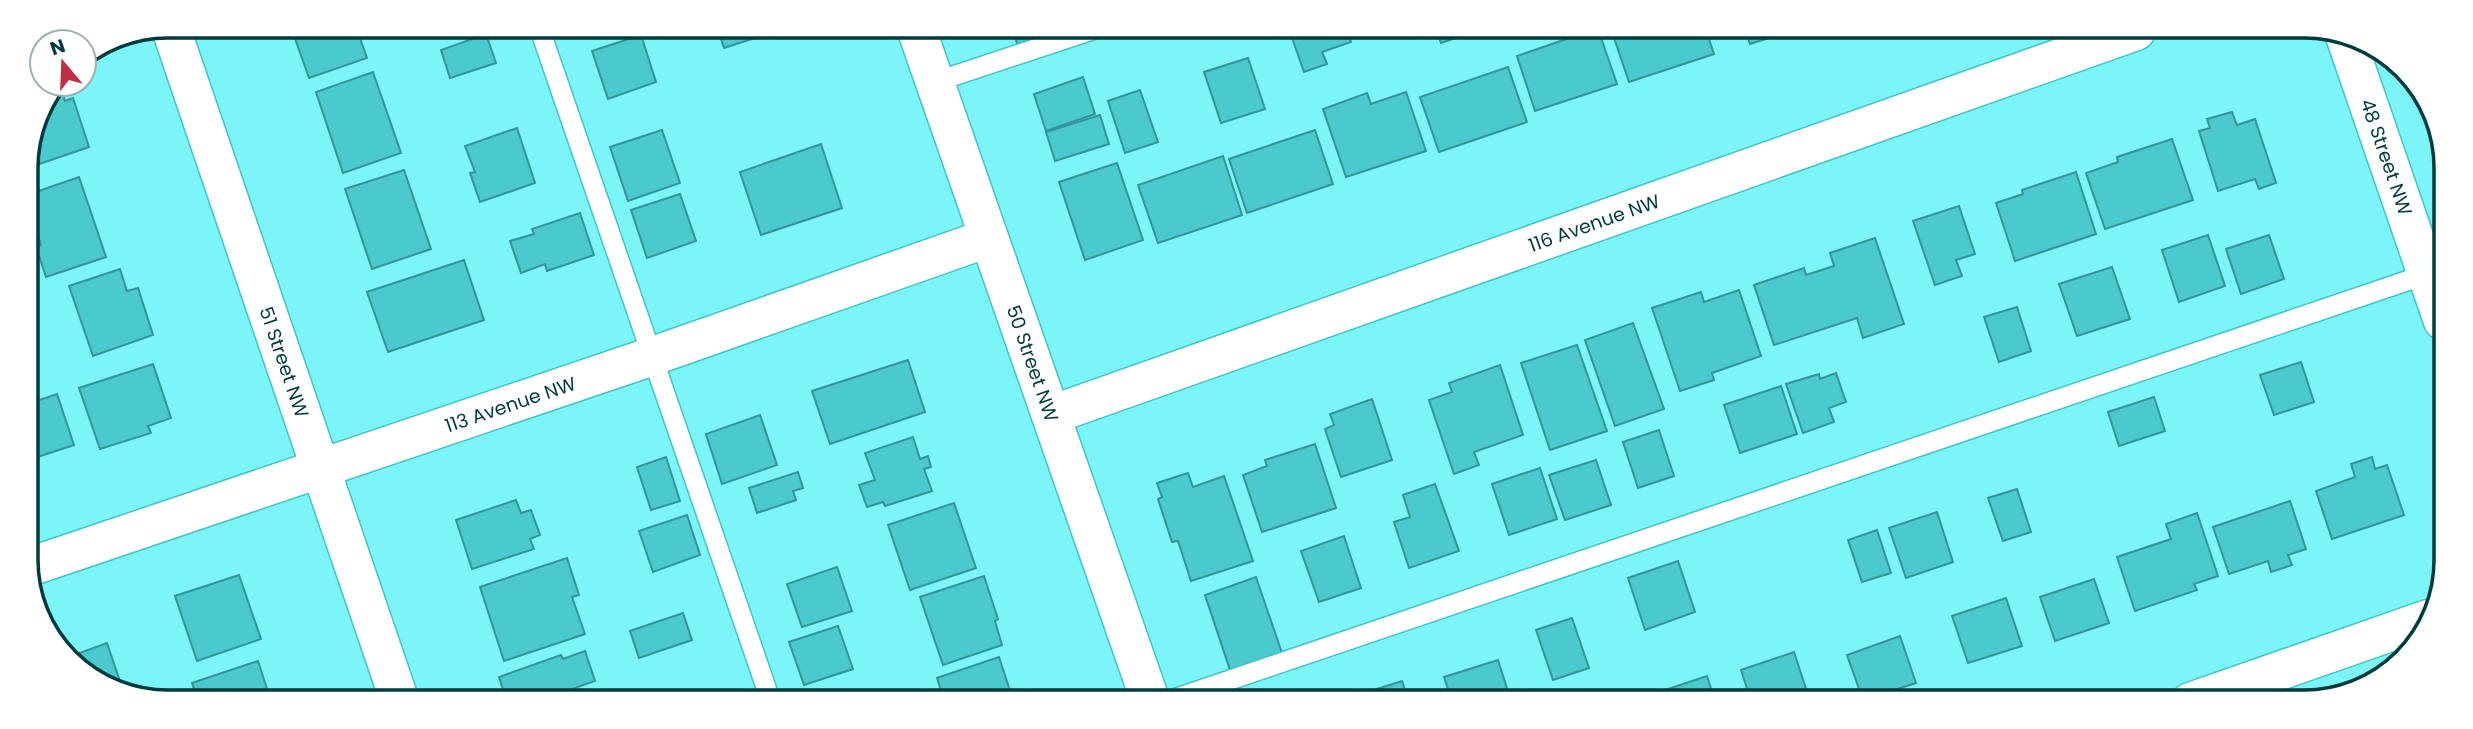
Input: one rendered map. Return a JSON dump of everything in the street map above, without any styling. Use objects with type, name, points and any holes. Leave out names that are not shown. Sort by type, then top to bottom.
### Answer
[{"type":"street","name":"51 Street NW","points":[[174,38],[396,690]]},
{"type":"street","name":"50 Street NW","points":[[919,38],[1147,690]]},
{"type":"street","name":"116 Avenue NW","points":[[1051,415],[2116,38]]},
{"type":"street","name":"48 Street NW","points":[[2349,46],[2434,268]]},
{"type":"street","name":"113 Avenue NW","points":[[38,564],[653,356],[988,238]]},
{"type":"street","points":[[2224,690],[2419,622]]},
{"type":"lane","points":[[543,38],[767,690]]},
{"type":"lane","points":[[934,82],[1068,38]]},
{"type":"lane","points":[[1200,690],[2434,271]]},
{"type":"building","points":[[295,38],[360,38],[367,58],[309,78]]},
{"type":"building","points":[[475,38],[487,38],[496,63],[450,78],[441,50]]},
{"type":"building","points":[[632,38],[642,38],[656,82],[608,99],[592,51]]},
{"type":"building","points":[[721,38],[755,38],[724,48]]},
{"type":"building","points":[[1015,38],[1041,38],[1018,46]]},
{"type":"building","points":[[1292,38],[1349,38],[1351,42],[1322,52],[1327,64],[1304,72]]},
{"type":"building","points":[[1439,38],[1456,38],[1441,43]]},
{"type":"building","points":[[1569,38],[1601,38],[1617,84],[1535,111],[1517,56]]},
{"type":"building","points":[[1614,38],[1709,38],[1714,54],[1629,82]]},
{"type":"building","points":[[1748,38],[1769,38],[1750,44]]},
{"type":"building","points":[[1248,58],[1265,109],[1221,123],[1204,72]]},
{"type":"building","points":[[1508,67],[1527,122],[1439,152],[1420,97]]},
{"type":"building","points":[[373,72],[401,153],[343,173],[316,92]]},
{"type":"building","points":[[1083,77],[1095,114],[1046,131],[1034,94]]},
{"type":"building","points":[[1140,90],[1158,142],[1125,153],[1108,101]]},
{"type":"building","points":[[1406,92],[1426,151],[1346,177],[1323,109],[1367,93],[1371,104]]},
{"type":"building","points":[[59,98],[64,98],[65,101],[73,98],[89,147],[39,164],[43,135],[52,111]]},
{"type":"building","points":[[2232,112],[2237,125],[2255,119],[2276,183],[2259,189],[2255,179],[2218,191],[2199,131],[2210,128],[2207,119]]},
{"type":"building","points":[[1100,115],[1109,144],[1055,161],[1046,132]]},
{"type":"building","points":[[517,128],[535,183],[480,202],[470,173],[475,172],[465,146]]},
{"type":"building","points":[[662,130],[680,183],[628,201],[610,147]]},
{"type":"building","points":[[1315,130],[1333,184],[1247,213],[1229,159]]},
{"type":"building","points":[[2172,139],[2193,200],[2105,229],[2086,173],[2118,162],[2117,157]]},
{"type":"building","points":[[821,144],[842,208],[761,235],[740,172]]},
{"type":"building","points":[[1223,156],[1242,215],[1158,243],[1138,185]]},
{"type":"building","points":[[1117,163],[1143,240],[1085,260],[1059,182]]},
{"type":"building","points":[[404,170],[431,249],[372,269],[345,189]]},
{"type":"building","points":[[2076,172],[2096,234],[2015,261],[1996,203],[2023,194],[2022,190]]},
{"type":"building","points":[[79,177],[106,257],[46,277],[39,255],[41,245],[39,191]]},
{"type":"building","points":[[680,194],[696,241],[647,258],[631,210]]},
{"type":"building","points":[[1959,206],[1975,254],[1956,260],[1962,276],[1935,285],[1913,221]]},
{"type":"building","points":[[580,213],[594,255],[547,271],[545,264],[521,273],[510,241],[534,234],[532,229]]},
{"type":"building","points":[[2208,235],[2225,286],[2179,302],[2162,250]]},
{"type":"building","points":[[2269,235],[2284,279],[2241,294],[2226,249]]},
{"type":"building","points":[[1875,238],[1904,324],[1863,338],[1857,318],[1774,345],[1754,285],[1804,268],[1806,275],[1834,266],[1830,253]]},
{"type":"building","points":[[464,260],[484,320],[388,352],[367,292]]},
{"type":"building","points":[[2112,267],[2130,319],[2077,336],[2059,284]]},
{"type":"building","points":[[120,269],[127,291],[138,288],[153,335],[93,356],[69,286]]},
{"type":"building","points":[[1739,290],[1761,356],[1712,373],[1714,380],[1680,391],[1652,308],[1701,292],[1704,302]]},
{"type":"building","points":[[2017,307],[2031,351],[1999,362],[1984,317]]},
{"type":"building","points":[[1633,323],[1664,409],[1615,426],[1585,340]]},
{"type":"building","points":[[1577,345],[1607,431],[1550,450],[1521,363]]},
{"type":"building","points":[[908,360],[925,412],[830,444],[812,391]]},
{"type":"building","points":[[2301,362],[2314,402],[2274,415],[2260,375]]},
{"type":"building","points":[[153,364],[171,418],[148,426],[151,433],[100,449],[79,388]]},
{"type":"building","points":[[1500,365],[1523,435],[1474,452],[1479,465],[1454,474],[1429,400],[1452,392],[1449,383]]},
{"type":"building","points":[[1836,373],[1846,402],[1829,408],[1834,422],[1803,433],[1786,384],[1819,374],[1820,379]]},
{"type":"building","points":[[1781,386],[1797,434],[1740,453],[1724,405]]},
{"type":"building","points":[[57,394],[74,445],[38,457],[38,400]]},
{"type":"building","points":[[2154,397],[2165,431],[2119,446],[2108,412]]},
{"type":"building","points":[[1372,399],[1392,460],[1341,477],[1325,429],[1334,425],[1330,414]]},
{"type":"building","points":[[760,415],[777,465],[722,484],[706,434]]},
{"type":"building","points":[[1659,430],[1674,476],[1638,488],[1623,442]]},
{"type":"building","points":[[913,437],[920,459],[928,456],[931,467],[924,469],[932,491],[885,506],[883,502],[867,507],[859,485],[875,480],[865,453]]},
{"type":"building","points":[[1315,444],[1336,508],[1262,532],[1243,475],[1267,466],[1265,460]]},
{"type":"building","points":[[666,457],[680,501],[651,510],[637,467]]},
{"type":"building","points":[[2372,457],[2375,469],[2387,465],[2404,515],[2332,539],[2316,491],[2355,477],[2351,464]]},
{"type":"building","points":[[1596,460],[1611,505],[1565,520],[1549,475]]},
{"type":"building","points":[[1540,468],[1557,519],[1509,535],[1492,484]]},
{"type":"building","points":[[798,472],[803,488],[793,491],[796,500],[757,513],[749,488]]},
{"type":"building","points":[[1188,473],[1193,487],[1224,476],[1253,561],[1191,581],[1178,541],[1172,542],[1158,499],[1162,497],[1157,483]]},
{"type":"building","points":[[1435,484],[1459,551],[1409,568],[1394,522],[1410,517],[1403,495]]},
{"type":"building","points":[[2017,489],[2031,532],[2003,541],[1988,498]]},
{"type":"building","points":[[516,500],[521,513],[531,510],[540,535],[530,539],[534,549],[472,569],[456,520]]},
{"type":"building","points":[[2290,501],[2306,549],[2288,555],[2292,565],[2271,572],[2268,561],[2229,574],[2213,527]]},
{"type":"building","points":[[954,503],[976,568],[910,590],[888,525]]},
{"type":"building","points":[[1937,512],[1953,562],[1906,578],[1889,528]]},
{"type":"building","points":[[2197,513],[2218,576],[2194,584],[2197,590],[2135,611],[2117,557],[2171,539],[2166,524]]},
{"type":"building","points":[[687,515],[700,555],[653,572],[639,531]]},
{"type":"building","points":[[1877,530],[1891,573],[1862,582],[1848,540]]},
{"type":"building","points":[[1344,536],[1361,588],[1319,602],[1301,551]]},
{"type":"building","points":[[567,558],[579,595],[572,597],[585,634],[504,661],[480,587]]},
{"type":"building","points":[[1678,561],[1695,612],[1645,630],[1628,578]]},
{"type":"building","points":[[837,567],[852,611],[802,627],[787,584]]},
{"type":"building","points":[[239,575],[261,639],[197,661],[175,596]]},
{"type":"building","points":[[984,576],[998,619],[995,621],[1002,645],[943,665],[920,597]]},
{"type":"building","points":[[1256,577],[1282,653],[1230,670],[1205,595]]},
{"type":"building","points":[[2094,579],[2109,623],[2055,641],[2040,597]]},
{"type":"building","points":[[2006,598],[2022,646],[1968,663],[1952,616]]},
{"type":"building","points":[[683,613],[692,640],[639,658],[630,631]]},
{"type":"building","points":[[1572,618],[1589,668],[1553,680],[1536,630]]},
{"type":"building","points":[[838,626],[853,669],[804,685],[789,642]]},
{"type":"building","points":[[1900,636],[1916,683],[1894,690],[1859,690],[1847,655]]},
{"type":"building","points":[[107,643],[120,681],[90,664],[79,653]]},
{"type":"building","points":[[585,651],[595,681],[572,690],[503,690],[499,677],[561,655],[563,659]]},
{"type":"building","points":[[1794,652],[1806,690],[1747,690],[1741,670]]},
{"type":"building","points":[[999,657],[1010,690],[941,690],[937,678]]},
{"type":"building","points":[[1498,660],[1508,690],[1448,690],[1444,677]]},
{"type":"building","points":[[258,661],[267,690],[194,690],[192,683]]},
{"type":"building","points":[[1707,676],[1711,690],[1665,690]]},
{"type":"building","points":[[1402,681],[1405,690],[1374,690]]}]
